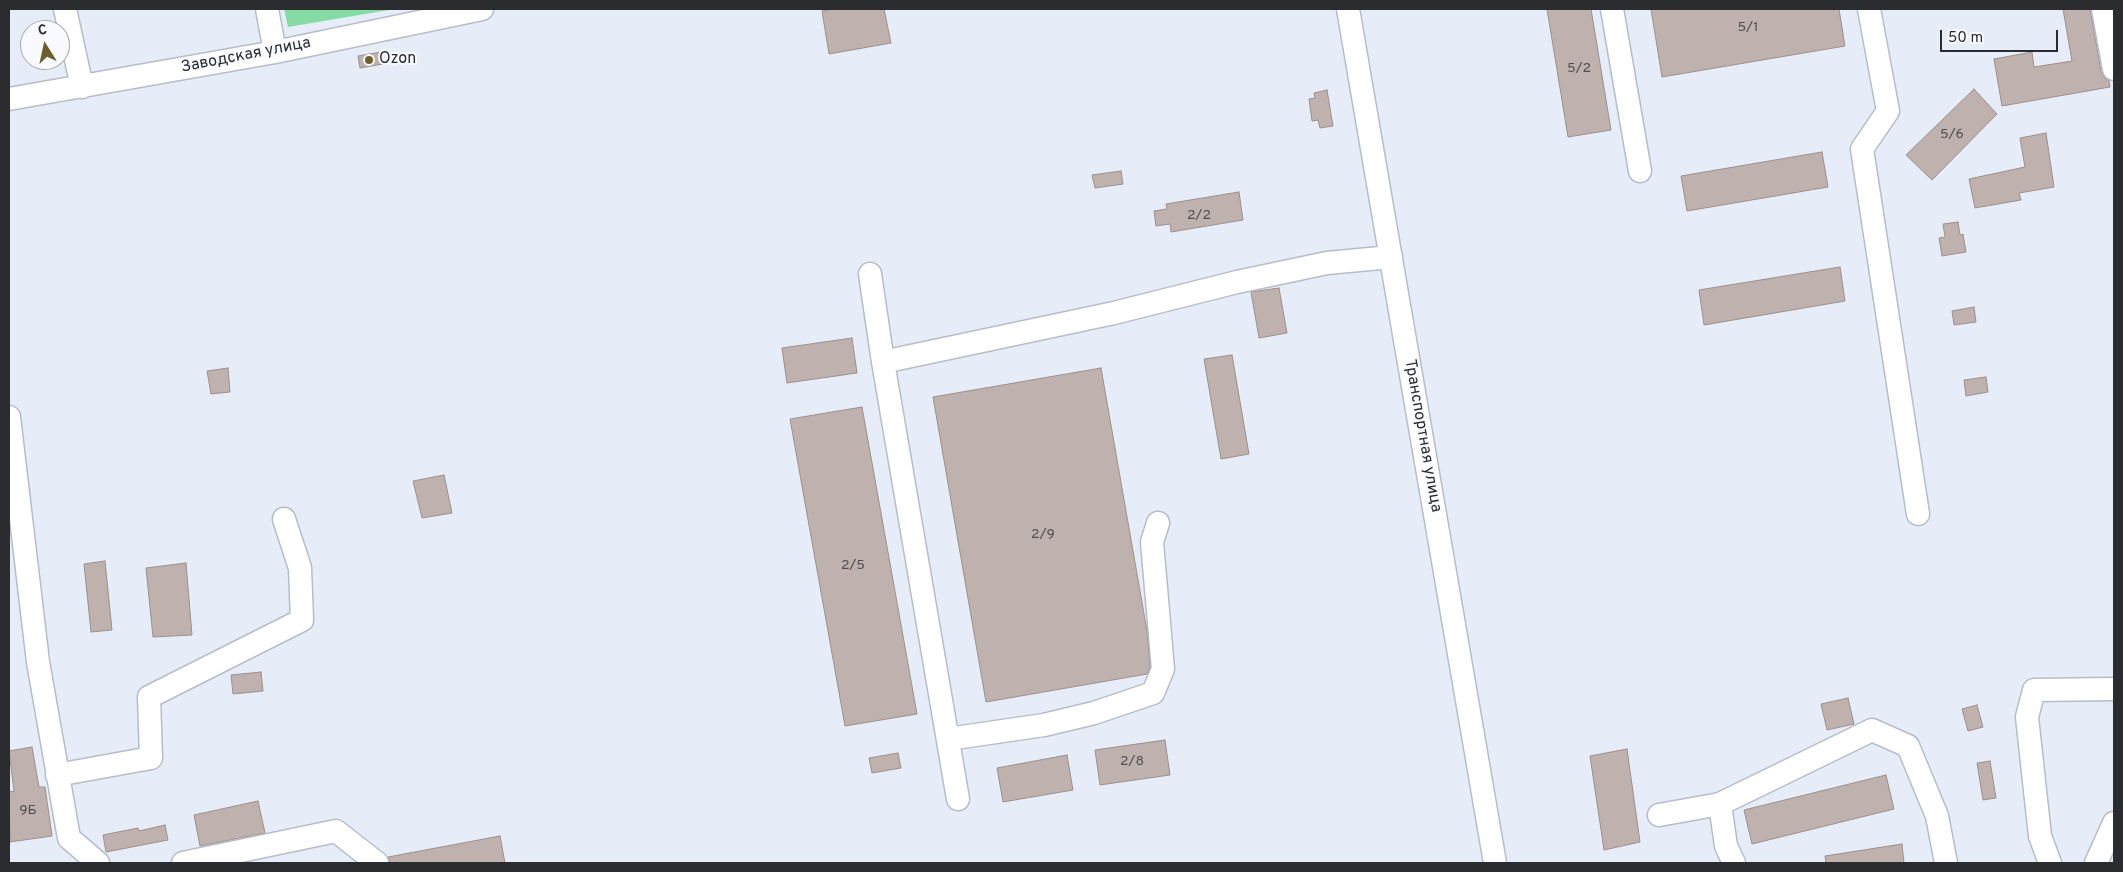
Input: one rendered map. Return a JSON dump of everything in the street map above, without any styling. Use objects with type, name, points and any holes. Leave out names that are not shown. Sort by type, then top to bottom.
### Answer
[{"type":"street","points":[[65,9],[82,86]]},
{"type":"street","points":[[267,9],[275,52]]},
{"type":"street","name":"Заводская улица","points":[[9,98],[275,52],[482,9]]},
{"type":"street","name":"Транспортная улица","points":[[1348,9],[1495,863]]},
{"type":"street","points":[[1612,9],[1640,171]]},
{"type":"street","points":[[1869,9],[1888,111],[1862,150],[1918,514]]},
{"type":"street","points":[[2103,9],[2114,69]]},
{"type":"street","points":[[883,362],[1114,313],[1237,282],[1327,263],[1391,257]]},
{"type":"street","points":[[870,274],[883,362],[958,799]]},
{"type":"street","points":[[9,417],[38,662],[69,838],[98,863]]},
{"type":"street","points":[[57,775],[152,758],[148,697],[302,620],[300,568],[284,519]]},
{"type":"street","points":[[948,739],[1044,725],[1094,713],[1153,693],[1163,669],[1152,542],[1158,523]]},
{"type":"street","points":[[2050,863],[2040,836],[2028,717],[2034,690],[2114,690]]},
{"type":"street","points":[[1659,814],[1720,804],[1872,730],[1908,746],[1937,816],[1946,863]]},
{"type":"street","points":[[1720,804],[1726,846],[1734,863]]},
{"type":"street","points":[[2096,863],[2114,823]]},
{"type":"street","points":[[183,863],[336,831],[377,863]]},
{"type":"green space","points":[[284,9],[395,9],[288,27]]},
{"type":"building","points":[[834,9],[884,9],[891,43],[829,54],[822,11]]},
{"type":"building","points":[[1547,9],[1591,9],[1611,130],[1568,137]]},
{"type":"building","points":[[1651,9],[1839,9],[1845,46],[1662,77]]},
{"type":"building","points":[[2063,9],[2090,9],[2101,71],[2109,81],[2110,87],[2002,106],[1994,59],[2032,52],[2034,67],[2072,61]]},
{"type":"building","points":[[381,52],[383,64],[360,68],[358,56]]},
{"type":"building","points":[[1974,89],[1997,114],[1932,180],[1906,155]]},
{"type":"building","points":[[1327,90],[1333,126],[1320,128],[1318,120],[1312,121],[1309,99],[1315,98],[1314,93]]},
{"type":"building","points":[[2046,133],[2054,187],[2019,193],[2021,200],[1975,208],[1969,179],[2025,167],[2020,138]]},
{"type":"building","points":[[1822,152],[1828,187],[1687,211],[1681,176]]},
{"type":"building","points":[[1121,171],[1123,184],[1095,188],[1092,175]]},
{"type":"building","points":[[1239,192],[1243,220],[1171,232],[1170,224],[1156,226],[1154,211],[1167,209],[1166,204]]},
{"type":"building","points":[[1958,222],[1960,235],[1963,234],[1966,252],[1942,256],[1939,238],[1945,237],[1943,224]]},
{"type":"building","points":[[1840,267],[1845,301],[1704,325],[1699,290]]},
{"type":"building","points":[[1279,288],[1287,333],[1259,338],[1251,292]]},
{"type":"building","points":[[1974,307],[1976,322],[1954,325],[1952,311]]},
{"type":"building","points":[[852,338],[857,373],[787,383],[782,348]]},
{"type":"building","points":[[1232,355],[1249,454],[1221,459],[1204,359]]},
{"type":"building","points":[[228,368],[230,392],[211,394],[207,371]]},
{"type":"building","points":[[1101,368],[1147,631],[1150,667],[1147,674],[986,702],[933,397]]},
{"type":"building","points":[[1986,377],[1988,392],[1966,396],[1964,380]]},
{"type":"building","points":[[862,407],[917,714],[845,726],[790,419]]},
{"type":"building","points":[[444,475],[452,513],[422,518],[413,481]]},
{"type":"building","points":[[105,561],[112,630],[91,632],[84,564]]},
{"type":"building","points":[[186,563],[192,635],[153,637],[146,568]]},
{"type":"building","points":[[261,672],[263,691],[233,694],[231,675]]},
{"type":"building","points":[[1848,698],[1854,724],[1827,730],[1821,704]]},
{"type":"building","points":[[1977,705],[1983,727],[1968,731],[1962,709]]},
{"type":"building","points":[[1165,740],[1170,775],[1100,785],[1095,750]]},
{"type":"building","points":[[32,747],[39,787],[45,787],[52,836],[10,842],[9,792],[14,791],[9,751]]},
{"type":"building","points":[[1627,749],[1640,842],[1604,850],[1590,756]]},
{"type":"building","points":[[898,753],[901,768],[872,773],[869,758]]},
{"type":"building","points":[[1067,755],[1073,790],[1003,802],[997,768]]},
{"type":"building","points":[[1990,761],[1996,798],[1983,800],[1977,763]]},
{"type":"building","points":[[1886,775],[1894,809],[1752,844],[1744,810]]},
{"type":"building","points":[[258,801],[265,833],[200,846],[194,815]]},
{"type":"building","points":[[165,825],[168,840],[106,852],[103,835],[138,828],[139,831]]},
{"type":"building","points":[[500,836],[505,863],[390,863],[388,857]]},
{"type":"building","points":[[1902,844],[1904,863],[1826,863],[1825,856]]},
{"type":"place","name":"Ozon","points":[[369,60]]}]
